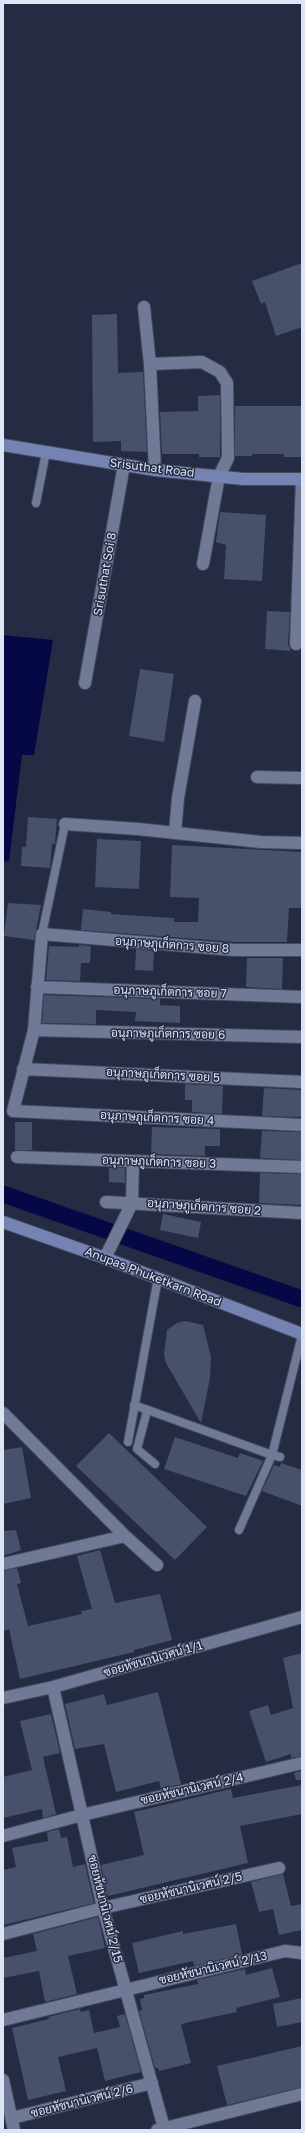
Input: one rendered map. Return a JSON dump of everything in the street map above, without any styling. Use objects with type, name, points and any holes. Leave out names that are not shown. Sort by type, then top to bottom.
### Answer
[{"type":"street","points":[[144,306],[150,364],[155,470]]},
{"type":"street","points":[[150,364],[202,362],[220,372],[227,383],[228,458],[219,476],[203,564]]},
{"type":"street","name":"Srisuthat Road","points":[[3,445],[155,470],[243,479],[302,479]]},
{"type":"street","name":"Srisuthat Soi 8","points":[[86,683],[124,465]]},
{"type":"street","points":[[296,644],[302,479]]},
{"type":"street","points":[[174,832],[178,798],[195,701]]},
{"type":"street","points":[[256,777],[302,778]]},
{"type":"street","points":[[65,824],[174,832],[261,842],[302,843]]},
{"type":"street","points":[[24,1069],[34,1030],[42,934]]},
{"type":"street","name":"อนุภาษภูเก็ตการ ซอย 8","points":[[42,934],[235,950],[302,950]]},
{"type":"street","name":"อนุภาษภูเก็ตการ ซอย 7","points":[[37,987],[302,997]]},
{"type":"street","name":"อนุภาษภูเก็ตการ ซอย 6","points":[[34,1030],[302,1037]]},
{"type":"street","name":"อนุภาษภูเก็ตการ ซอย 5","points":[[24,1069],[302,1082]]},
{"type":"street","name":"อนุภาษภูเก็ตการ ซอย 4","points":[[24,1069],[13,1111],[302,1125]]},
{"type":"street","name":"อนุภาษภูเก็ตการ ซอย 3","points":[[17,1157],[302,1168]]},
{"type":"street","points":[[105,1258],[132,1203],[133,1161]]},
{"type":"street","name":"อนุภาษภูเก็ตการ ซอย 2","points":[[106,1202],[302,1213]]},
{"type":"street","name":"Anupas Phuketkarn Road","points":[[3,1222],[105,1258],[302,1334]]},
{"type":"street","points":[[3,1413],[125,1536],[157,1564]]},
{"type":"street","points":[[3,1564],[125,1536]]},
{"type":"street","name":"ซอยหัชนานิเวศน์ 1/1","points":[[3,1698],[53,1687],[302,1617]]},
{"type":"street","name":"ซอยหัชนานิเวศน์ 2/15","points":[[53,1687],[103,1908],[152,2083],[160,2129]]},
{"type":"street","name":"ซอยหัชนานิเวศน์ 2/4","points":[[3,1836],[82,1815],[302,1763]]},
{"type":"street","name":"ซอยหัชนานิเวศน์ 2/5","points":[[3,1934],[103,1908],[279,1868]]},
{"type":"street","name":"ซอยหัชนานิเวศน์ 2/13","points":[[3,2020],[285,1950],[302,1953]]},
{"type":"street","points":[[3,2080],[13,2124]]},
{"type":"street","name":"ซอยหัชนานิเวศน์ 2/6","points":[[13,2124],[152,2083]]},
{"type":"street","points":[[160,2129],[302,2094]]},
{"type":"lane","points":[[36,504],[46,452]]},
{"type":"lane","points":[[42,934],[65,824]]},
{"type":"lane","points":[[128,1442],[158,1278]]},
{"type":"lane","points":[[239,1530],[276,1456],[302,1334]]},
{"type":"lane","points":[[134,1405],[147,1411],[276,1456]]},
{"type":"lane","points":[[147,1411],[137,1449],[156,1464]]},
{"type":"shaded area","points":[[3,635],[53,640],[34,755],[22,755],[9,861],[3,862]]},
{"type":"building","points":[[302,263],[302,327],[276,336],[265,302],[261,304],[252,281]]},
{"type":"building","points":[[117,314],[118,373],[143,372],[147,452],[121,451],[121,441],[93,442],[92,315]]},
{"type":"building","points":[[220,395],[220,457],[199,457],[199,454],[162,454],[160,412],[198,411],[198,396]]},
{"type":"building","points":[[235,406],[302,406],[302,457],[284,457],[284,454],[252,454],[252,456],[235,456]]},
{"type":"building","points":[[220,512],[266,515],[262,581],[224,579],[226,545],[216,542]]},
{"type":"building","points":[[267,611],[290,612],[288,644],[291,651],[265,649]]},
{"type":"building","points":[[140,669],[174,674],[164,742],[129,736]]},
{"type":"building","points":[[28,817],[57,819],[55,844],[52,844],[50,868],[21,866],[22,847],[26,847]]},
{"type":"building","points":[[97,839],[141,841],[139,889],[95,887]]},
{"type":"building","points":[[172,845],[302,852],[302,908],[289,908],[287,942],[235,942],[81,930],[83,909],[111,912],[111,914],[174,918],[174,922],[198,922],[199,898],[170,897]]},
{"type":"building","points":[[8,903],[41,905],[34,940],[4,936]]},
{"type":"building","points":[[79,945],[91,946],[90,963],[81,963],[80,981],[46,980],[49,946],[79,947]]},
{"type":"building","points":[[136,949],[154,951],[153,971],[135,970]]},
{"type":"building","points":[[247,958],[283,958],[282,989],[246,987]]},
{"type":"building","points":[[44,995],[160,999],[160,1005],[180,1006],[180,1023],[135,1021],[136,1012],[96,1010],[96,1024],[42,1023]]},
{"type":"building","points":[[185,1084],[223,1086],[222,1114],[192,1112],[192,1100],[185,1100]]},
{"type":"building","points":[[264,1088],[302,1090],[302,1117],[262,1116]]},
{"type":"building","points":[[15,1122],[32,1122],[32,1150],[15,1150]]},
{"type":"building","points":[[152,1127],[220,1129],[220,1146],[205,1146],[205,1156],[151,1154]]},
{"type":"building","points":[[262,1131],[302,1132],[302,1160],[260,1158]]},
{"type":"building","points":[[109,1168],[125,1168],[125,1183],[109,1182]]},
{"type":"building","points":[[260,1173],[302,1174],[302,1205],[259,1203]]},
{"type":"building","points":[[163,1214],[201,1222],[198,1238],[160,1230]]},
{"type":"building","points":[[185,1321],[203,1325],[211,1357],[210,1378],[201,1423],[166,1363],[164,1354],[167,1330],[177,1323]]},
{"type":"building","points":[[109,1433],[207,1527],[175,1560],[76,1466]]},
{"type":"building","points":[[175,1437],[238,1458],[240,1453],[263,1461],[246,1496],[164,1469]]},
{"type":"building","points":[[22,1447],[31,1498],[3,1504],[3,1450]]},
{"type":"building","points":[[281,1463],[302,1470],[302,1506],[262,1491],[274,1465],[280,1467]]},
{"type":"building","points":[[16,1530],[21,1550],[3,1556],[3,1531]]},
{"type":"building","points":[[100,1550],[115,1603],[160,1594],[172,1640],[134,1650],[134,1652],[20,1679],[9,1629],[3,1631],[3,1571],[17,1568],[21,1583],[17,1584],[28,1626],[82,1614],[81,1611],[92,1609],[77,1556]]},
{"type":"building","points":[[302,1653],[302,1756],[291,1758],[291,1754],[266,1762],[249,1711],[268,1705],[271,1715],[293,1708],[283,1658]]},
{"type":"building","points":[[158,1692],[181,1784],[161,1789],[159,1781],[116,1792],[104,1744],[75,1749],[65,1704],[104,1694],[107,1705]]},
{"type":"building","points":[[51,1714],[60,1753],[43,1757],[56,1814],[43,1818],[42,1809],[3,1818],[3,1777],[32,1770],[20,1721]]},
{"type":"building","points":[[302,1771],[302,1780],[296,1780],[294,1773]]},
{"type":"building","points":[[302,1785],[302,1814],[240,1826],[248,1863],[108,1896],[101,1865],[144,1855],[134,1812],[231,1789],[233,1798]]},
{"type":"building","points":[[59,1829],[61,1838],[67,1837],[73,1867],[85,1864],[94,1903],[3,1925],[3,1870],[16,1867],[12,1848],[48,1841],[47,1832]]},
{"type":"building","points":[[283,1874],[291,1906],[302,1904],[302,1930],[279,1935],[273,1909],[259,1912],[251,1882]]},
{"type":"building","points":[[98,1917],[105,1948],[68,1956],[77,1994],[45,2002],[39,1971],[3,1978],[3,1958],[37,1951],[33,1934]]},
{"type":"building","points":[[236,1924],[242,1954],[194,1966],[193,1961],[139,1973],[132,1943],[183,1931],[183,1934]]},
{"type":"building","points":[[272,1968],[280,1997],[236,2008],[237,2012],[181,2025],[191,2063],[159,2071],[158,2068],[155,2068],[139,2011],[142,2010],[140,1999],[144,1998],[144,1995],[198,1984],[197,1980],[245,1969],[246,1975]]},
{"type":"building","points":[[302,1998],[302,2022],[277,2027],[273,2004]]},
{"type":"building","points":[[80,2009],[81,2012],[89,2010],[94,2033],[120,2027],[117,2016],[125,2014],[141,2072],[105,2081],[97,2048],[58,2057],[66,2091],[28,2100],[12,2028],[49,2019],[48,2017]]},
{"type":"building","points":[[302,2046],[302,2087],[227,2105],[217,2066]]},
{"type":"waterway","points":[[3,1194],[302,1299]]}]
